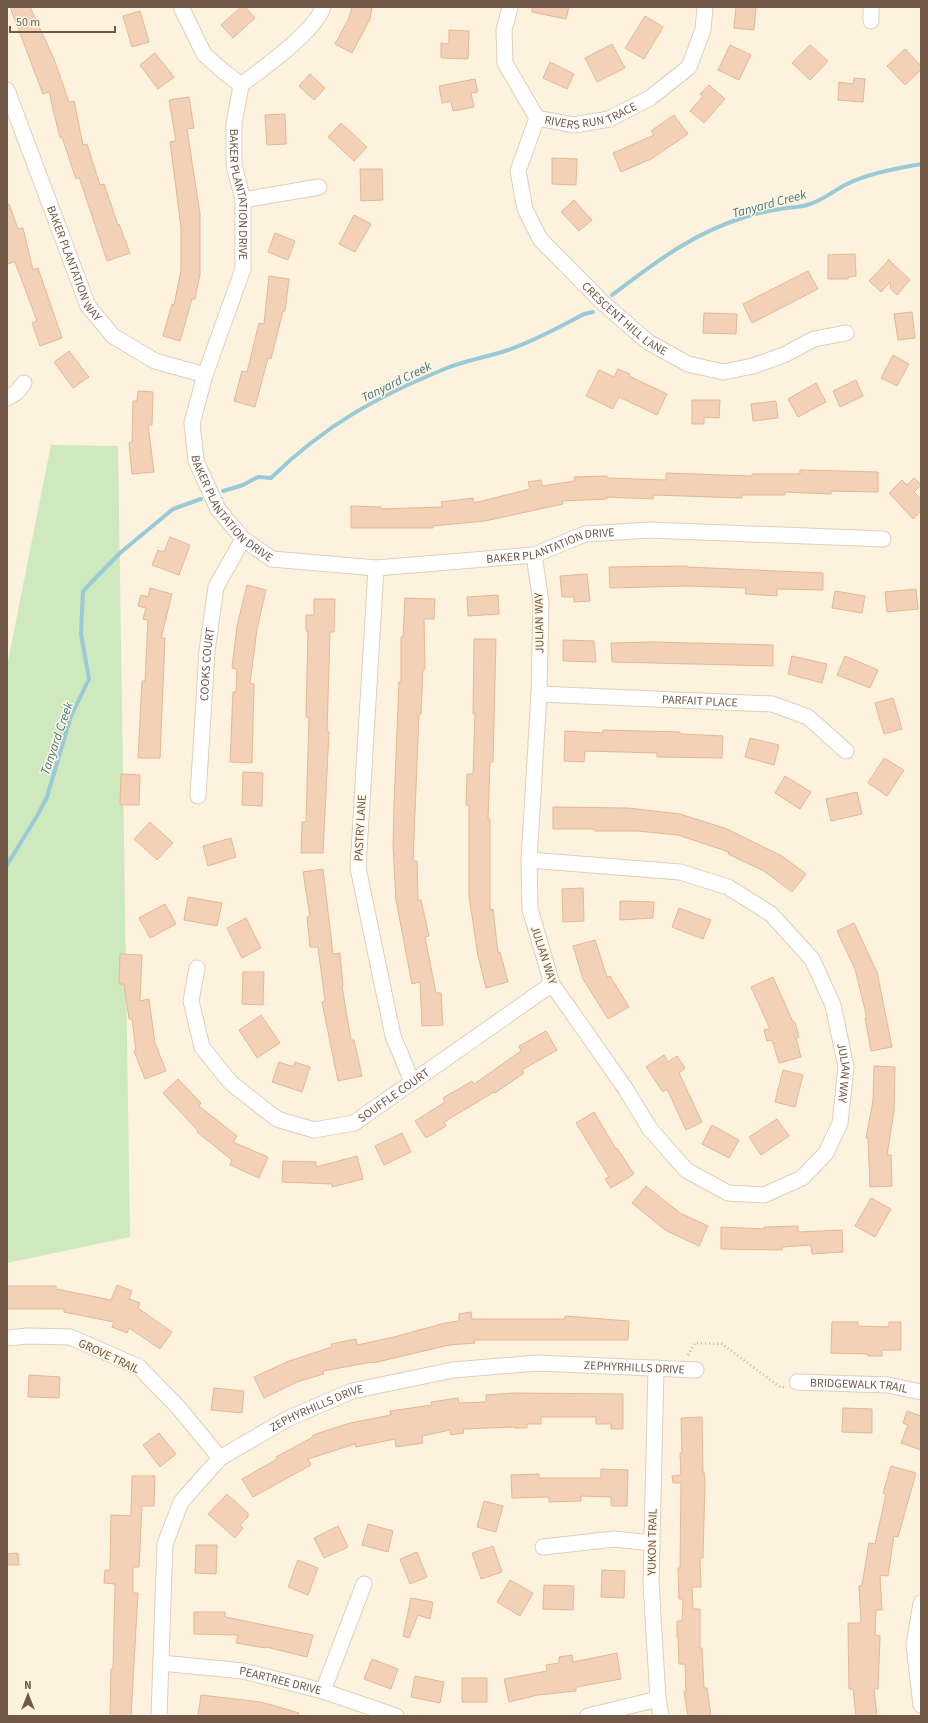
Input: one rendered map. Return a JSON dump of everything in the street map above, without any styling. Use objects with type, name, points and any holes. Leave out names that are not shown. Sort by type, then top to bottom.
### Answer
[{"type":"street","points":[[181,7],[204,54],[241,85],[288,48],[320,17],[323,7]]},
{"type":"street","name":"RIVERS RUN TRACE","points":[[510,7],[504,30],[505,63],[537,118],[574,125],[609,119],[650,98],[689,67],[702,30],[705,7]]},
{"type":"street","name":"BAKER PLANTATION DRIVE","points":[[241,85],[234,124],[234,165],[243,200],[243,269],[206,375],[192,423],[196,461],[218,509],[243,539],[272,559],[376,568],[534,555],[585,534],[650,530],[883,539]]},
{"type":"street","name":"BAKER PLANTATION WAY","points":[[7,90],[88,306],[112,336],[155,361],[206,375]]},
{"type":"street","name":"CRESCENT HILL LANE","points":[[537,118],[518,171],[525,209],[540,239],[602,302],[648,342],[688,364],[724,372],[760,364],[784,355],[814,339],[846,333]]},
{"type":"street","points":[[243,200],[319,187]]},
{"type":"street","points":[[7,398],[16,393],[24,383]]},
{"type":"street","name":"COOKS COURT","points":[[198,796],[207,651],[216,588],[243,539]]},
{"type":"street","name":"JULIAN WAY","points":[[529,860],[680,872],[728,887],[771,914],[812,959],[832,1004],[846,1067],[840,1123],[826,1153],[802,1178],[764,1196],[728,1193],[686,1170],[650,1129],[620,1082],[552,984],[530,909],[529,860],[539,694],[541,602],[534,555]]},
{"type":"street","name":"PASTRY LANE","points":[[376,568],[358,868],[393,1036],[412,1082]]},
{"type":"street","name":"PARFAIT PLACE","points":[[539,694],[772,704],[808,717],[846,751]]},
{"type":"street","name":"SOUFFLE COURT","points":[[197,968],[191,1001],[202,1047],[231,1083],[277,1119],[314,1130],[354,1122],[552,984]]},
{"type":"street","name":"GROVE TRAIL","points":[[7,1338],[28,1336],[70,1338],[139,1367],[178,1407],[220,1458]]},
{"type":"street","name":"ZEPHYRHILLS DRIVE","points":[[159,1716],[164,1544],[181,1502],[220,1458],[287,1419],[352,1391],[445,1372],[537,1363],[690,1370]]},
{"type":"street","name":"YUKON TRAIL","points":[[656,1368],[651,1583],[658,1699],[661,1716]]},
{"type":"street","name":"BRIDGEWALK TRAIL","points":[[797,1382],[888,1385],[921,1392]]},
{"type":"street","points":[[543,1547],[614,1539],[652,1543]]},
{"type":"street","points":[[323,1691],[364,1584]]},
{"type":"street","points":[[921,1603],[914,1644],[921,1706]]},
{"type":"street","name":"PEARTREE DRIVE","points":[[161,1663],[244,1671],[323,1691],[396,1716]]},
{"type":"street","points":[[588,1716],[658,1699]]},
{"type":"path","points":[[690,1370],[684,1361],[695,1343],[722,1344],[780,1387],[797,1388],[797,1382]]},
{"type":"green space","points":[[51,445],[118,446],[130,1237],[7,1263],[7,666]]},
{"type":"building","points":[[10,7],[30,7],[54,59],[69,102],[74,101],[83,145],[87,144],[100,185],[104,184],[118,225],[119,224],[130,253],[107,261],[79,177],[76,179],[62,137],[60,138],[49,92],[43,94]]},
{"type":"building","points":[[241,7],[245,7],[255,18],[233,38],[221,25]]},
{"type":"building","points":[[352,7],[372,7],[370,19],[352,53],[335,44],[349,18]]},
{"type":"building","points":[[532,7],[569,7],[566,19],[532,12]]},
{"type":"building","points":[[736,7],[756,7],[754,30],[734,28]]},
{"type":"building","points":[[140,11],[149,42],[132,47],[123,16]]},
{"type":"building","points":[[645,16],[663,27],[644,59],[625,48]]},
{"type":"building","points":[[449,30],[469,31],[468,59],[441,58],[441,43],[449,44]]},
{"type":"building","points":[[612,44],[625,68],[597,82],[585,58]]},
{"type":"building","points":[[730,45],[751,55],[739,80],[718,70]]},
{"type":"building","points":[[810,45],[828,61],[810,80],[792,63]]},
{"type":"building","points":[[905,49],[921,66],[921,70],[905,85],[887,66]]},
{"type":"building","points":[[155,53],[174,77],[158,89],[140,65]]},
{"type":"building","points":[[550,62],[574,74],[567,89],[543,78]]},
{"type":"building","points":[[310,74],[325,88],[314,100],[299,86]]},
{"type":"building","points":[[854,78],[865,79],[863,102],[838,100],[839,82],[853,84]]},
{"type":"building","points":[[475,79],[478,92],[471,93],[474,107],[453,111],[451,101],[442,103],[439,86]]},
{"type":"building","points":[[709,85],[725,99],[704,123],[690,111],[703,96],[700,94]]},
{"type":"building","points":[[189,97],[194,128],[187,129],[200,214],[200,274],[195,299],[192,299],[180,341],[163,336],[172,304],[174,305],[181,270],[181,227],[170,142],[176,141],[169,100]]},
{"type":"building","points":[[285,114],[286,144],[267,145],[265,115]]},
{"type":"building","points":[[674,115],[688,134],[651,159],[621,172],[613,153],[654,135],[651,131]]},
{"type":"building","points":[[341,123],[367,147],[354,161],[328,137]]},
{"type":"building","points":[[552,158],[577,159],[576,185],[552,184]]},
{"type":"building","points":[[360,169],[382,169],[383,200],[361,201]]},
{"type":"building","points":[[574,200],[592,220],[579,231],[561,212]]},
{"type":"building","points":[[7,204],[9,204],[18,229],[23,228],[33,270],[38,268],[62,338],[40,346],[32,323],[37,321],[15,262],[7,264]]},
{"type":"building","points":[[354,215],[371,224],[355,252],[339,244]]},
{"type":"building","points":[[275,233],[295,241],[288,260],[268,252]]},
{"type":"building","points":[[855,254],[856,276],[848,277],[848,279],[828,279],[828,255]]},
{"type":"building","points":[[888,259],[910,280],[897,295],[891,289],[890,282],[881,292],[869,281],[888,261]]},
{"type":"building","points":[[808,271],[818,289],[752,323],[743,304]]},
{"type":"building","points":[[269,276],[289,279],[285,311],[283,311],[271,359],[268,358],[255,407],[234,401],[242,371],[247,372],[259,323],[264,324]]},
{"type":"building","points":[[912,312],[915,338],[898,340],[894,314]]},
{"type":"building","points":[[704,313],[737,314],[736,334],[703,333]]},
{"type":"building","points":[[69,351],[89,377],[73,388],[54,362]]},
{"type":"building","points":[[893,355],[909,364],[897,386],[881,378]]},
{"type":"building","points":[[618,369],[630,374],[629,376],[667,394],[657,415],[619,397],[613,409],[586,396],[599,370],[614,377]]},
{"type":"building","points":[[856,380],[863,396],[840,407],[833,391]]},
{"type":"building","points":[[816,383],[826,402],[798,417],[788,399]]},
{"type":"building","points":[[138,391],[153,392],[152,425],[148,425],[154,472],[132,474],[129,443],[132,442],[133,401],[137,401]]},
{"type":"building","points":[[692,400],[720,400],[719,418],[704,417],[704,424],[692,424]]},
{"type":"building","points":[[776,401],[778,418],[753,421],[751,404]]},
{"type":"building","points":[[800,470],[878,472],[878,492],[831,491],[831,494],[785,492],[785,495],[742,495],[742,498],[653,495],[653,499],[607,497],[607,499],[562,501],[563,504],[485,521],[433,526],[433,528],[351,528],[351,506],[381,507],[381,509],[442,507],[441,502],[473,498],[474,503],[530,489],[528,482],[541,480],[542,486],[575,481],[574,477],[607,476],[607,478],[666,480],[666,473],[752,476],[752,474],[800,474]]},
{"type":"building","points":[[914,478],[921,485],[914,492],[921,499],[921,511],[913,519],[889,493],[902,480],[907,485]]},
{"type":"building","points":[[170,537],[190,545],[179,575],[152,565],[158,550],[164,552]]},
{"type":"building","points":[[687,566],[823,573],[823,590],[777,589],[777,596],[745,594],[746,588],[687,586],[610,588],[609,567]]},
{"type":"building","points":[[587,574],[590,601],[574,602],[574,597],[562,597],[560,576]]},
{"type":"building","points":[[247,585],[266,590],[257,629],[250,683],[254,684],[252,763],[230,762],[233,692],[236,692],[237,669],[232,668],[237,626]]},
{"type":"building","points":[[150,588],[172,594],[161,638],[165,638],[160,758],[138,758],[142,681],[145,681],[148,620],[143,619],[146,608],[138,606],[141,595],[148,597]]},
{"type":"building","points":[[916,589],[918,609],[887,612],[885,592]]},
{"type":"building","points":[[835,591],[865,596],[862,613],[832,608]]},
{"type":"building","points":[[498,595],[499,614],[468,616],[467,597]]},
{"type":"building","points":[[405,598],[435,599],[434,619],[424,619],[425,669],[423,669],[421,714],[419,714],[413,861],[417,861],[418,900],[421,900],[429,936],[425,937],[436,993],[441,993],[443,1025],[422,1026],[420,982],[412,984],[396,900],[393,846],[394,804],[399,682],[401,682],[401,637],[403,637]]},
{"type":"building","points":[[314,599],[335,599],[334,632],[330,632],[327,731],[329,732],[323,853],[301,853],[302,822],[306,822],[309,717],[306,717],[308,631],[306,631],[306,615],[314,615]]},
{"type":"building","points":[[474,639],[496,639],[493,762],[490,762],[488,819],[490,819],[490,910],[493,909],[498,953],[500,952],[508,982],[486,988],[478,956],[469,896],[469,805],[466,805],[467,774],[473,774],[475,714],[473,714]]},
{"type":"building","points":[[563,640],[594,641],[596,662],[563,661]]},
{"type":"building","points":[[652,642],[773,645],[773,666],[612,662],[611,643]]},
{"type":"building","points":[[792,656],[827,664],[822,683],[788,674]]},
{"type":"building","points":[[845,656],[878,670],[870,688],[837,675]]},
{"type":"building","points":[[893,698],[902,729],[884,734],[875,703]]},
{"type":"building","points":[[603,730],[680,732],[680,734],[723,736],[722,758],[657,757],[657,753],[585,751],[584,762],[564,761],[565,731],[603,733]]},
{"type":"building","points":[[750,738],[779,745],[774,765],[745,757]]},
{"type":"building","points":[[884,758],[904,770],[887,796],[868,783]]},
{"type":"building","points":[[243,772],[263,773],[262,806],[242,805]]},
{"type":"building","points":[[121,774],[140,775],[139,805],[120,805]]},
{"type":"building","points":[[785,776],[811,792],[800,809],[775,793]]},
{"type":"building","points":[[857,792],[862,814],[831,821],[826,799]]},
{"type":"building","points":[[553,807],[628,808],[680,814],[727,829],[782,856],[806,874],[792,892],[764,871],[728,854],[729,852],[678,835],[637,831],[553,829]]},
{"type":"building","points":[[150,822],[173,843],[157,860],[134,839]]},
{"type":"building","points":[[231,838],[236,857],[208,866],[203,846]]},
{"type":"building","points":[[323,869],[333,954],[340,953],[342,986],[351,1040],[354,1040],[362,1076],[338,1081],[322,1002],[325,1001],[318,947],[310,947],[307,917],[310,916],[303,872]]},
{"type":"building","points":[[583,888],[584,921],[563,922],[562,889]]},
{"type":"building","points":[[188,897],[222,903],[217,926],[184,920]]},
{"type":"building","points":[[620,901],[654,902],[653,918],[620,920]]},
{"type":"building","points":[[165,904],[176,924],[150,938],[139,918]]},
{"type":"building","points":[[679,908],[711,920],[703,939],[672,927]]},
{"type":"building","points":[[246,918],[261,948],[242,958],[227,928]]},
{"type":"building","points":[[854,923],[877,972],[892,1047],[871,1051],[865,1018],[867,1018],[855,969],[837,931]]},
{"type":"building","points":[[595,940],[607,977],[610,976],[629,1007],[608,1019],[583,979],[573,946]]},
{"type":"building","points":[[120,954],[142,955],[140,1001],[149,999],[155,1043],[166,1071],[145,1079],[134,1051],[136,1050],[132,1019],[129,1019],[124,984],[119,984]]},
{"type":"building","points":[[243,972],[264,972],[263,1005],[242,1004]]},
{"type":"building","points":[[773,977],[793,1022],[795,1022],[799,1037],[796,1038],[801,1057],[779,1063],[772,1040],[767,1041],[764,1030],[770,1029],[751,987]]},
{"type":"building","points":[[261,1015],[280,1043],[257,1058],[239,1030]]},
{"type":"building","points":[[546,1031],[557,1050],[522,1070],[524,1073],[495,1093],[494,1092],[444,1122],[446,1126],[426,1138],[415,1121],[445,1102],[443,1098],[472,1081],[474,1084],[521,1051],[519,1046]]},
{"type":"building","points":[[664,1055],[668,1062],[677,1056],[685,1068],[679,1073],[702,1122],[686,1130],[667,1089],[663,1092],[646,1067]]},
{"type":"building","points":[[279,1062],[294,1067],[295,1062],[310,1067],[302,1092],[272,1082]]},
{"type":"building","points":[[874,1066],[895,1067],[894,1111],[887,1155],[891,1155],[892,1186],[870,1187],[868,1138],[866,1138],[873,1101]]},
{"type":"building","points":[[783,1070],[803,1075],[795,1107],[775,1102]]},
{"type":"building","points":[[178,1079],[201,1103],[199,1106],[237,1136],[233,1142],[268,1157],[259,1178],[230,1165],[232,1160],[197,1132],[198,1131],[163,1093]]},
{"type":"building","points":[[594,1112],[616,1149],[617,1148],[634,1174],[611,1188],[605,1179],[609,1177],[576,1123]]},
{"type":"building","points":[[777,1119],[789,1136],[761,1155],[749,1137]]},
{"type":"building","points":[[712,1125],[739,1140],[729,1158],[702,1144]]},
{"type":"building","points":[[402,1133],[411,1152],[384,1165],[375,1146]]},
{"type":"building","points":[[357,1156],[363,1179],[332,1187],[332,1184],[282,1182],[283,1161],[316,1162],[316,1167]]},
{"type":"building","points":[[646,1186],[680,1213],[708,1226],[699,1246],[665,1230],[632,1203]]},
{"type":"building","points":[[871,1198],[891,1209],[875,1237],[855,1226]]},
{"type":"building","points":[[798,1226],[798,1232],[842,1230],[843,1252],[812,1254],[811,1245],[782,1247],[782,1250],[721,1249],[721,1227],[764,1229],[764,1227]]},
{"type":"building","points":[[117,1285],[132,1291],[129,1299],[140,1303],[138,1308],[172,1332],[160,1349],[129,1328],[127,1333],[112,1327],[114,1322],[64,1312],[64,1309],[7,1309],[7,1286],[56,1286],[56,1289],[111,1300]]},
{"type":"building","points":[[471,1312],[472,1319],[565,1319],[565,1316],[629,1321],[628,1340],[474,1340],[475,1343],[449,1345],[373,1363],[323,1371],[324,1374],[297,1382],[264,1398],[254,1377],[289,1361],[332,1347],[331,1344],[356,1339],[357,1345],[394,1337],[445,1323],[459,1321],[459,1314]]},
{"type":"building","points":[[832,1322],[858,1322],[858,1326],[889,1327],[889,1322],[901,1322],[901,1350],[882,1350],[882,1356],[831,1353]]},
{"type":"building","points":[[29,1375],[60,1377],[59,1398],[28,1397]]},
{"type":"building","points":[[214,1388],[244,1391],[242,1413],[211,1410]]},
{"type":"building","points":[[514,1393],[623,1394],[623,1429],[611,1429],[611,1424],[596,1424],[596,1417],[541,1417],[541,1424],[527,1424],[527,1428],[514,1427],[463,1429],[464,1433],[451,1435],[450,1430],[422,1436],[423,1443],[396,1447],[395,1439],[356,1447],[355,1444],[308,1459],[311,1465],[253,1497],[242,1479],[277,1459],[276,1457],[313,1437],[313,1435],[350,1423],[391,1415],[390,1411],[432,1405],[431,1402],[458,1398],[459,1403],[486,1402],[486,1395]]},
{"type":"building","points":[[843,1408],[872,1409],[872,1433],[842,1432]]},
{"type":"building","points":[[907,1411],[921,1416],[921,1450],[901,1443],[908,1425],[903,1423]]},
{"type":"building","points":[[702,1417],[703,1472],[705,1483],[703,1558],[700,1558],[701,1587],[692,1587],[693,1609],[700,1609],[700,1648],[702,1648],[704,1688],[707,1688],[711,1716],[688,1716],[684,1692],[686,1691],[685,1664],[679,1664],[677,1637],[677,1621],[682,1621],[683,1599],[679,1599],[678,1568],[680,1568],[681,1483],[673,1483],[672,1476],[681,1475],[681,1418]]},
{"type":"building","points":[[159,1433],[176,1454],[160,1467],[143,1445]]},
{"type":"building","points":[[891,1466],[916,1473],[898,1537],[894,1536],[888,1576],[880,1575],[882,1610],[876,1610],[875,1635],[880,1636],[878,1689],[874,1689],[877,1716],[856,1716],[853,1689],[849,1689],[848,1623],[861,1623],[859,1586],[862,1585],[869,1543],[875,1544],[886,1494],[883,1493]]},
{"type":"building","points":[[601,1469],[628,1470],[627,1506],[611,1506],[611,1497],[581,1496],[581,1501],[549,1502],[549,1497],[512,1498],[511,1475],[539,1474],[539,1478],[601,1478]]},
{"type":"building","points":[[132,1476],[155,1476],[154,1506],[142,1506],[139,1567],[133,1567],[133,1593],[138,1593],[131,1716],[110,1716],[111,1669],[113,1669],[115,1584],[104,1583],[105,1570],[110,1570],[111,1515],[131,1516]]},
{"type":"building","points":[[227,1494],[248,1513],[248,1517],[240,1525],[243,1528],[235,1538],[208,1514]]},
{"type":"building","points":[[484,1501],[503,1506],[496,1532],[477,1527]]},
{"type":"building","points":[[368,1524],[393,1531],[388,1552],[362,1545]]},
{"type":"building","points":[[338,1526],[348,1547],[324,1558],[314,1538]]},
{"type":"building","points":[[196,1545],[217,1545],[216,1574],[195,1573]]},
{"type":"building","points":[[493,1546],[502,1572],[481,1579],[472,1553]]},
{"type":"building","points":[[417,1552],[427,1577],[410,1584],[400,1559]]},
{"type":"building","points":[[18,1553],[19,1565],[7,1565],[7,1554]]},
{"type":"building","points":[[298,1560],[318,1568],[308,1595],[288,1587]]},
{"type":"building","points":[[602,1570],[625,1571],[624,1598],[601,1597]]},
{"type":"building","points":[[510,1580],[533,1593],[520,1616],[497,1602]]},
{"type":"building","points":[[544,1585],[574,1586],[573,1610],[543,1609]]},
{"type":"building","points":[[411,1598],[433,1602],[430,1619],[418,1615],[409,1638],[403,1636]]},
{"type":"building","points":[[194,1612],[225,1612],[225,1617],[313,1635],[307,1657],[266,1647],[236,1643],[238,1635],[194,1634]]},
{"type":"building","points":[[617,1653],[621,1679],[576,1687],[576,1691],[538,1695],[509,1702],[504,1679],[547,1671],[546,1665],[559,1663],[559,1657],[572,1655],[573,1662]]},
{"type":"building","points":[[372,1659],[398,1669],[391,1689],[364,1679]]},
{"type":"building","points":[[415,1676],[444,1682],[440,1703],[411,1697]]},
{"type":"building","points":[[462,1678],[487,1678],[487,1702],[462,1702]]},
{"type":"building","points":[[201,1695],[261,1702],[299,1713],[298,1716],[198,1716]]},
{"type":"waterway","name":"Tanyard Creek","points":[[612,295],[659,260],[691,240],[726,224],[760,213],[807,205],[822,199],[845,185],[863,177],[921,164]]},
{"type":"waterway","name":"Tanyard Creek","points":[[223,491],[243,485],[258,477],[271,478],[291,459],[332,427],[375,401],[455,365],[518,346],[547,334],[584,314],[593,312]]},
{"type":"waterway","name":"Tanyard Creek","points":[[7,865],[47,797],[71,716],[89,679],[81,634],[83,591],[120,553],[173,509],[201,499]]}]
